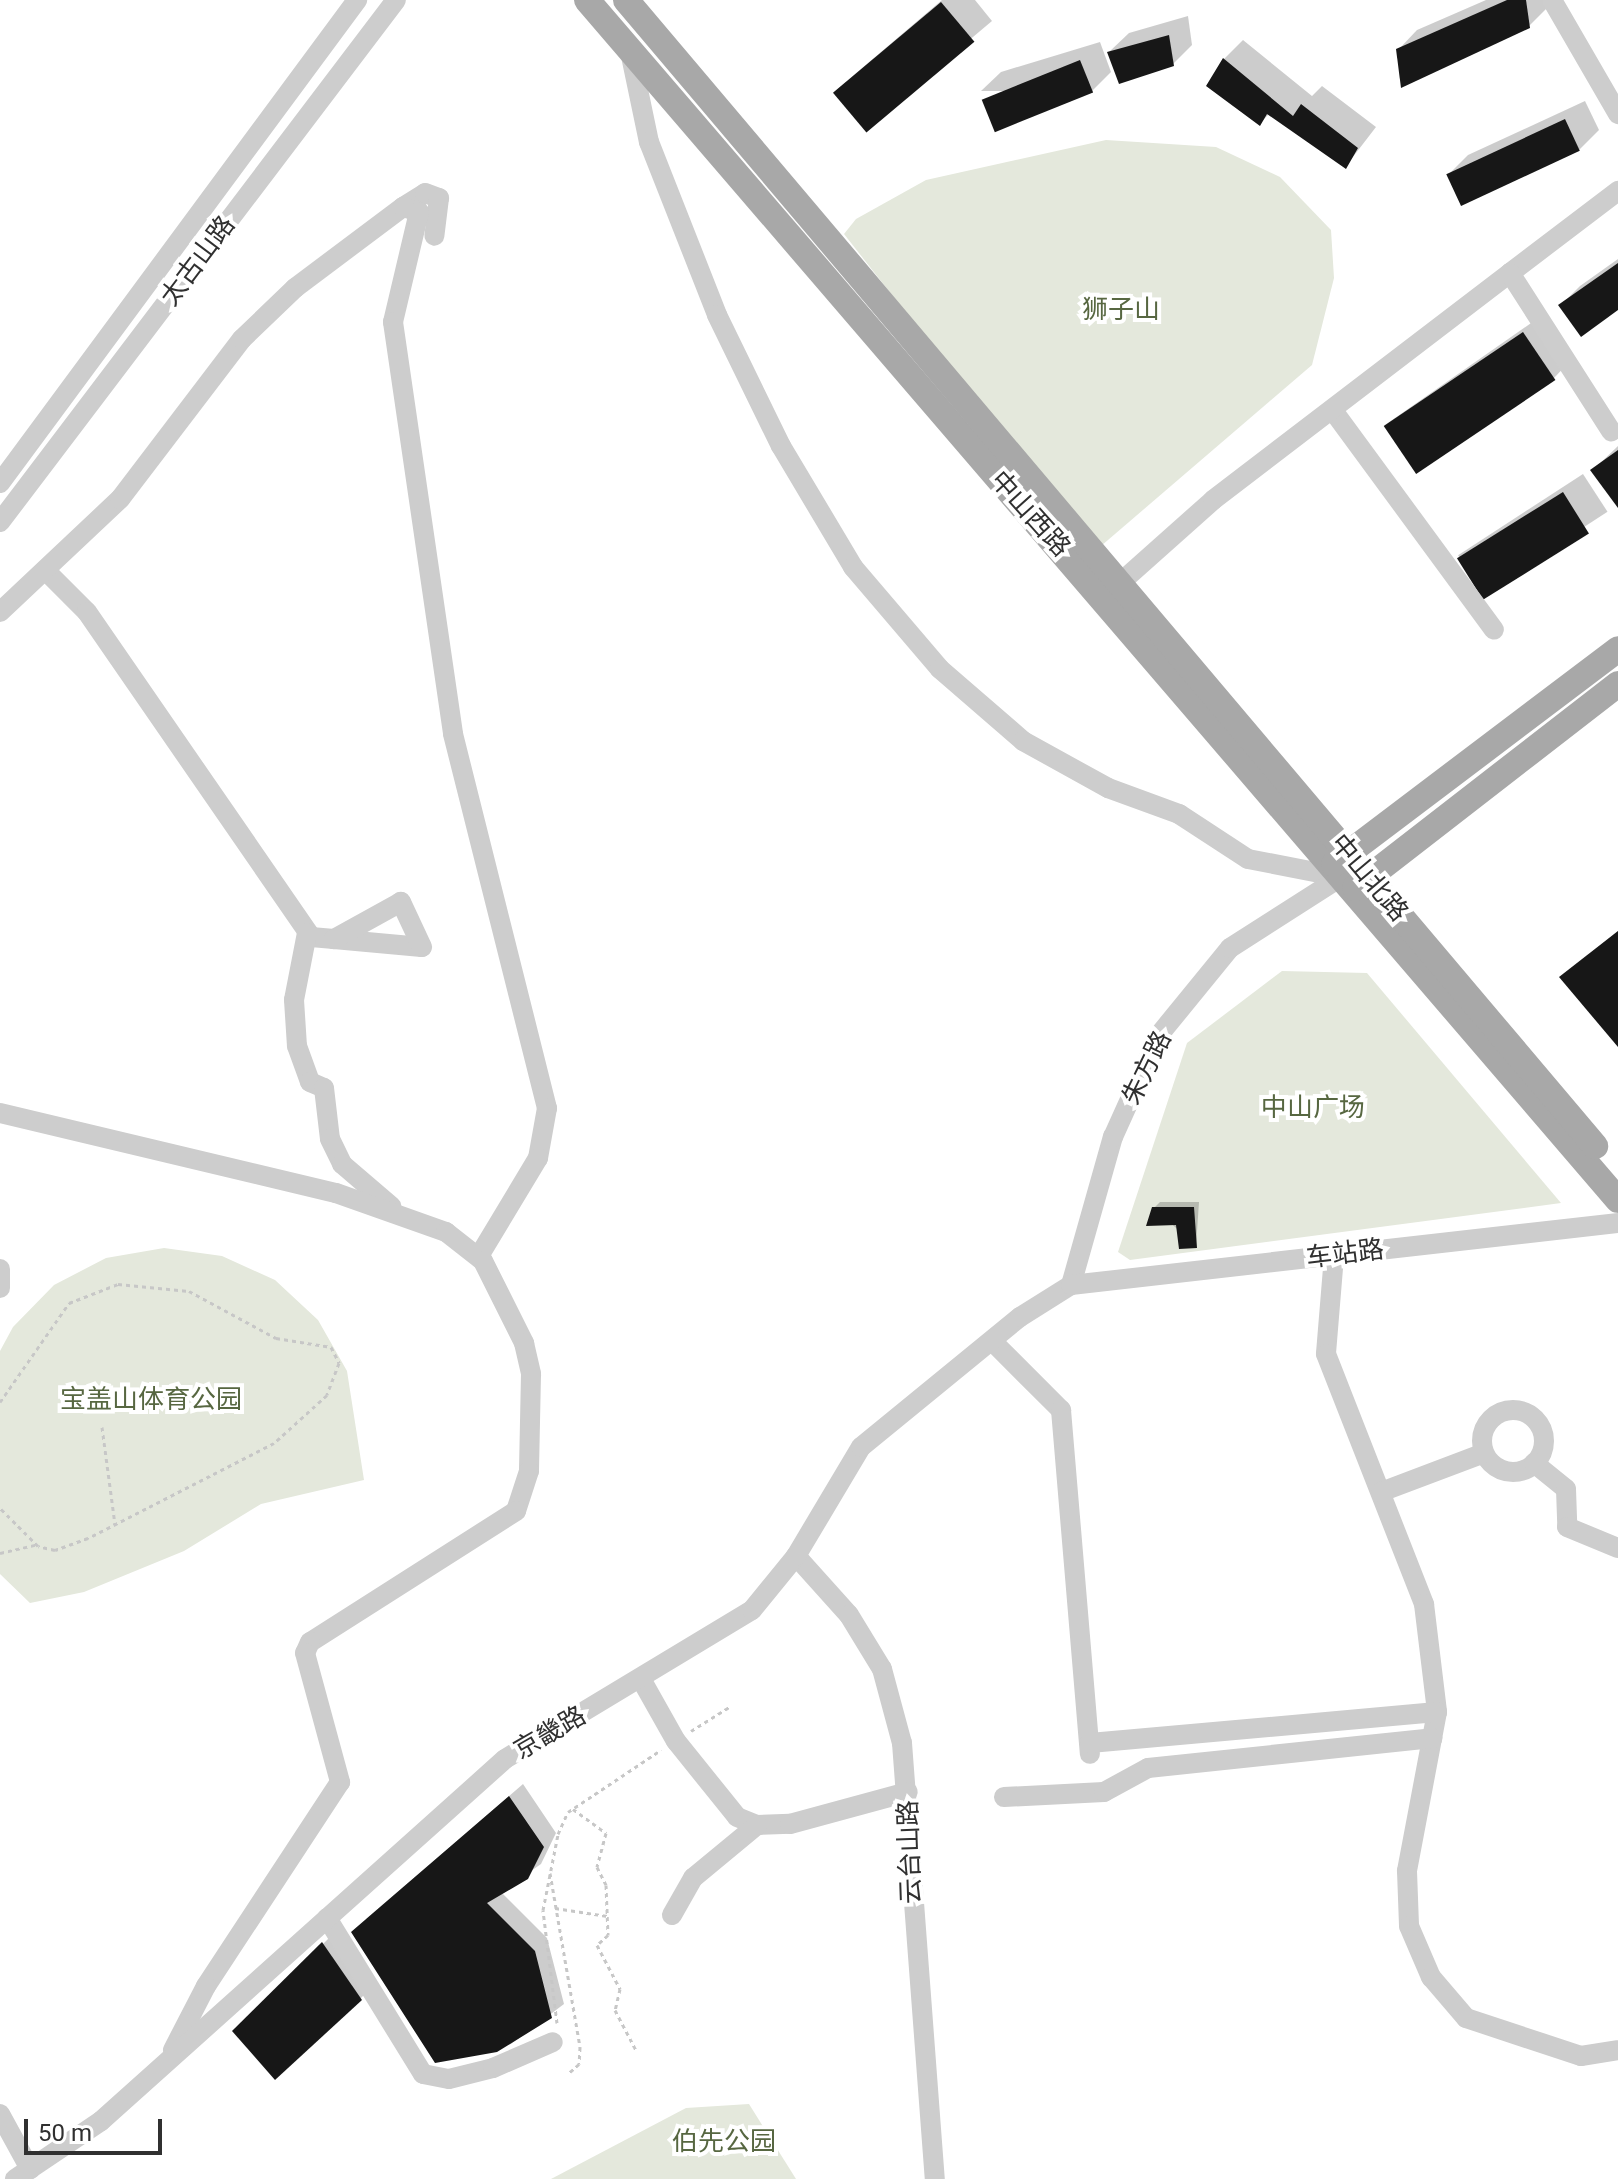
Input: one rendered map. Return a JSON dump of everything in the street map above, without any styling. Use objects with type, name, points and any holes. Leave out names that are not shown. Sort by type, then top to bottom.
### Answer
[{"type":"main road","name":"中山西路","points":[[587,0],[1348,873],[1470,1030],[1618,1200]]},
{"type":"main road","name":"中山西路","points":[[626,0],[1120,583]]},
{"type":"main road","name":"中山北路","points":[[1120,583],[1348,873],[1618,1173]]},
{"type":"main road","name":"朱方路","points":[[1348,873],[1618,649]]},
{"type":"main road","name":"朱方路","points":[[1348,873],[1618,684]]},
{"type":"street","name":"太古山路","points":[[0,483],[357,0]]},
{"type":"street","name":"太古山路","points":[[0,522],[396,0]]},
{"type":"street","points":[[1552,0],[1618,114]]},
{"type":"street","points":[[629,50],[649,142],[717,315],[781,446],[853,567],[940,669],[1023,741],[1108,788],[1179,814],[1248,859],[1348,873]]},
{"type":"street","points":[[1120,583],[1213,500],[1334,412],[1618,191]]},
{"type":"street","points":[[0,612],[120,499],[242,339],[295,288],[425,193],[439,198],[434,236]]},
{"type":"street","points":[[403,207],[421,220],[395,291],[393,322],[453,734],[547,1108],[538,1158],[479,1256]]},
{"type":"street","points":[[1510,273],[1611,431]]},
{"type":"street","points":[[1334,412],[1494,630]]},
{"type":"street","points":[[45,570],[87,612],[307,933],[334,939]]},
{"type":"street","name":"朱方路","points":[[1071,1285],[1113,1137],[1159,1035],[1230,948],[1348,873]]},
{"type":"street","points":[[307,933],[294,1000],[297,1046],[310,1082],[324,1088],[330,1139],[342,1164],[400,1214]]},
{"type":"street","points":[[0,1113],[400,1214],[446,1232],[479,1256],[524,1343],[531,1374],[525,1490],[506,1522],[310,1642],[305,1653],[340,1782],[206,1986],[167,2062]]},
{"type":"street","name":"车站路","points":[[1071,1285],[1618,1223]]},
{"type":"street","points":[[1334,1256],[1326,1354],[1424,1604],[1437,1712],[1407,1871],[1409,1926],[1431,1977],[1466,2018],[1510,2038],[1581,2056],[1618,2050]]},
{"type":"street","points":[[0,1269],[0,1288]]},
{"type":"street","name":"京畿路","points":[[22,2174],[101,2121],[505,1759],[752,1610],[796,1556],[861,1447],[992,1341],[1071,1285]]},
{"type":"street","points":[[992,1341],[1061,1410],[1090,1748],[1437,1712]]},
{"type":"street","points":[[1484,1453],[1486,1425],[1501,1412],[1520,1411],[1542,1431],[1534,1463]]},
{"type":"street","points":[[1381,1492],[1484,1453]]},
{"type":"street","points":[[1484,1453],[1508,1472],[1534,1463]]},
{"type":"street","points":[[1534,1463],[1566,1489],[1567,1527],[1618,1548]]},
{"type":"street","name":"云台山路","points":[[796,1556],[849,1615],[882,1669],[908,1792],[935,2179]]},
{"type":"street","points":[[641,1679],[676,1741],[723,1804],[757,1825]]},
{"type":"street","points":[[1004,1797],[1104,1792],[1148,1768],[1432,1738]]},
{"type":"street","points":[[672,1915],[693,1878],[757,1825],[908,1792]]},
{"type":"street","points":[[327,1918],[423,2074],[449,2079],[479,2072],[553,2042]]},
{"type":"street","points":[[0,2114],[22,2174]]},
{"type":"path","points":[[0,1402],[69,1303],[118,1284],[189,1291],[276,1338],[318,1342],[337,1354],[337,1379],[327,1395],[284,1436],[115,1525],[55,1550],[38,1546],[0,1553]]},
{"type":"path","points":[[102,1427],[115,1525]]},
{"type":"path","points":[[0,1508],[38,1546]]},
{"type":"path","points":[[553,2042],[558,1994],[543,1910],[558,1834],[573,1809],[731,1706]]},
{"type":"path","points":[[573,1809],[606,1833],[596,1861],[608,1935],[597,1945],[620,1989],[615,2010],[637,2052]]},
{"type":"path","points":[[549,1873],[580,2047],[579,2064],[569,2073]]},
{"type":"path","points":[[554,1908],[607,1916]]},
{"type":"green space","name":"狮子山","points":[[1106,140],[1216,147],[1280,177],[1331,230],[1334,278],[1312,365],[1094,552],[844,234],[856,219],[926,180]]},
{"type":"green space","name":"中山广场","points":[[1282,971],[1367,973],[1561,1203],[1130,1260],[1118,1252],[1187,1043]]},
{"type":"green space","name":"宝盖山体育公园","points":[[164,1248],[222,1256],[275,1280],[318,1320],[347,1371],[364,1480],[261,1504],[184,1551],[84,1592],[30,1603],[0,1574],[0,1351],[13,1327],[54,1285],[106,1258]]},
{"type":"green space","name":"伯先公园","points":[[749,2104],[796,2179],[551,2179],[686,2108]]},
{"type":"building","points":[[1507,0],[1526,0],[1530,28],[1401,88],[1396,49]]},
{"type":"building","points":[[941,2],[974,42],[866,132],[833,93]]},
{"type":"building","points":[[1169,35],[1174,66],[1119,84],[1107,52]]},
{"type":"building","points":[[1223,58],[1293,116],[1301,104],[1358,148],[1346,169],[1267,114],[1260,126],[1206,86]]},
{"type":"building","points":[[1080,60],[1093,92],[995,132],[982,100]]},
{"type":"building","points":[[1565,119],[1580,151],[1461,206],[1446,174]]},
{"type":"building","points":[[1618,263],[1618,310],[1581,337],[1558,305]]},
{"type":"building","points":[[1523,332],[1555,380],[1416,474],[1384,426]]},
{"type":"building","points":[[1618,450],[1618,508],[1590,470]]},
{"type":"building","points":[[1563,492],[1589,534],[1483,600],[1457,558]]},
{"type":"building","points":[[1618,931],[1618,1047],[1559,977]]},
{"type":"building","points":[[1152,1207],[1194,1207],[1197,1248],[1179,1249],[1176,1225],[1146,1226]]},
{"type":"building","points":[[509,1796],[544,1847],[528,1879],[487,1903],[535,1951],[552,2018],[497,2052],[435,2063],[351,1932]]},
{"type":"building","points":[[322,1942],[362,2000],[275,2080],[232,2031]]}]
